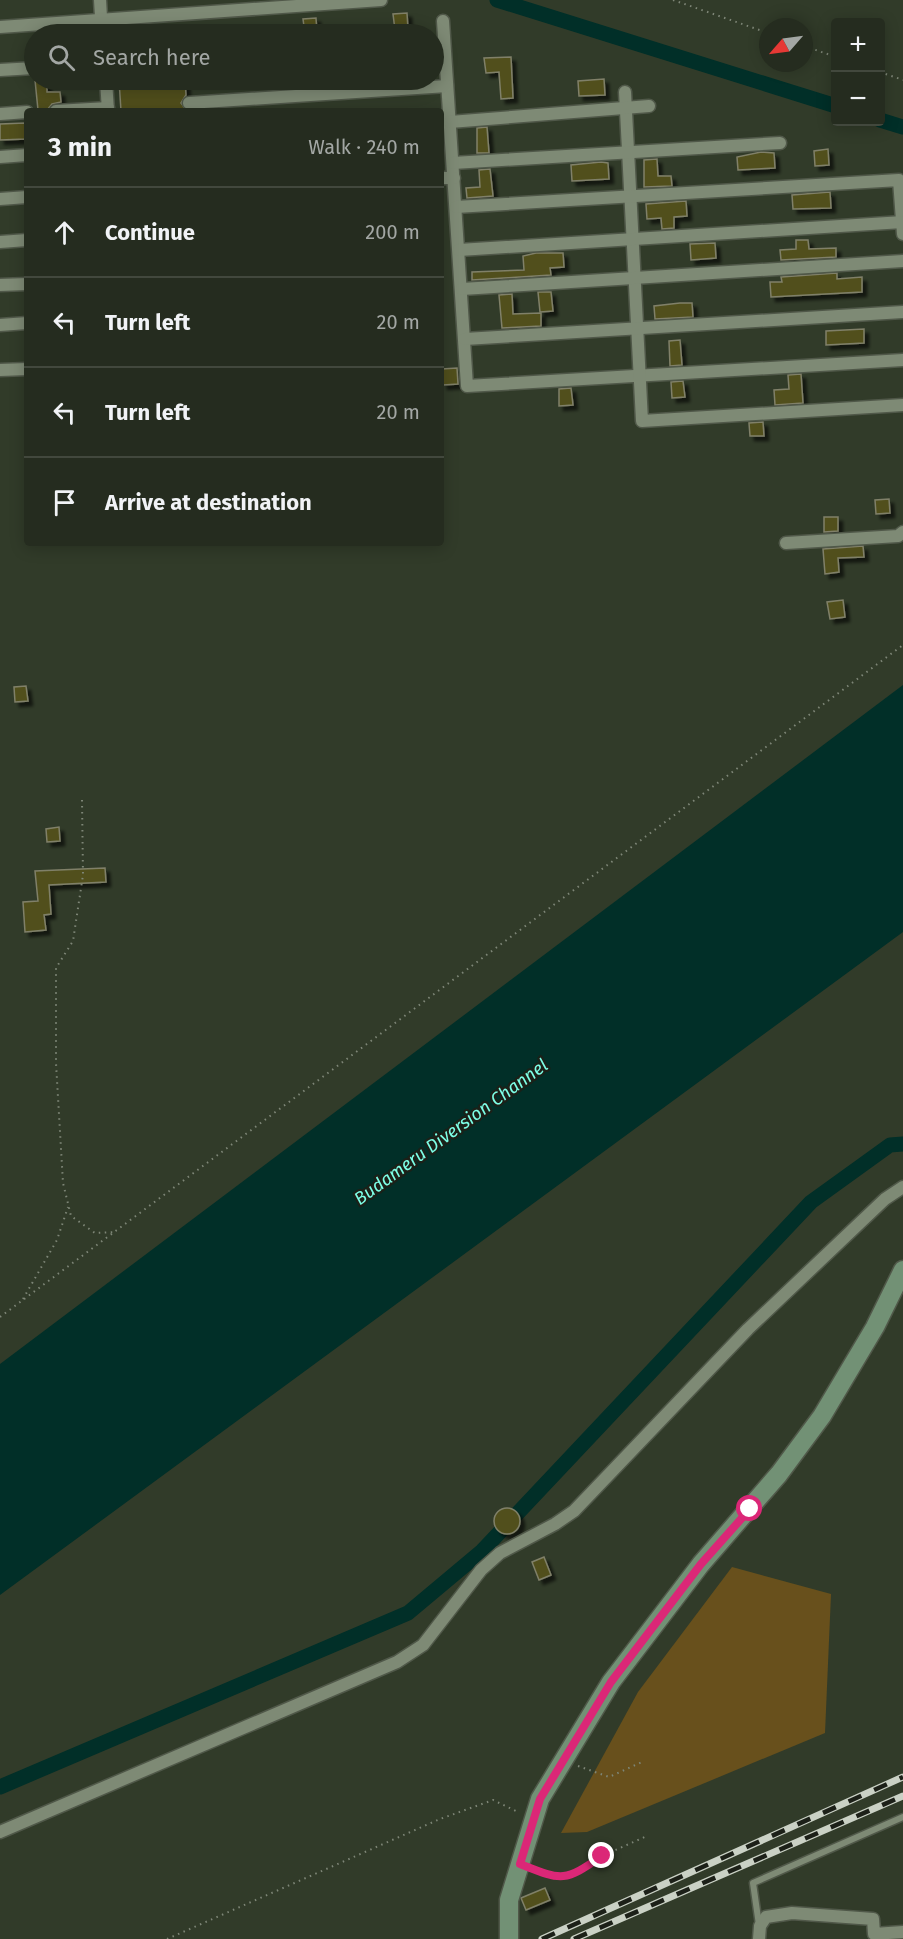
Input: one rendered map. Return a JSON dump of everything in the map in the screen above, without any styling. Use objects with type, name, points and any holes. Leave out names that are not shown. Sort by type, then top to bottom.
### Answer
[{"type":"main road","points":[[508,1939],[509,1900],[540,1799],[611,1682],[701,1564],[779,1474],[822,1416],[875,1328],[903,1270]]},
{"type":"street","points":[[100,0],[101,24]]},
{"type":"street","points":[[43,24],[381,0]]},
{"type":"street","points":[[0,27],[24,25]]},
{"type":"street","points":[[0,70],[24,69]]},
{"type":"street","points":[[444,71],[447,86],[447,128],[453,163],[447,178],[456,207],[467,386],[903,360]]},
{"type":"street","points":[[107,90],[108,108]]},
{"type":"street","points":[[189,103],[386,90]]},
{"type":"street","points":[[625,92],[642,421],[903,405]]},
{"type":"street","points":[[447,128],[649,106]]},
{"type":"street","points":[[0,114],[24,112]]},
{"type":"street","points":[[453,163],[780,143]]},
{"type":"street","points":[[0,157],[24,155]]},
{"type":"street","points":[[456,207],[899,180],[903,234]]},
{"type":"street","points":[[0,199],[24,196]]},
{"type":"street","points":[[459,250],[903,222]]},
{"type":"street","points":[[0,242],[24,240]]},
{"type":"street","points":[[462,289],[903,261]]},
{"type":"street","points":[[0,285],[24,284]]},
{"type":"street","points":[[465,339],[903,312]]},
{"type":"street","points":[[0,325],[24,323]]},
{"type":"street","points":[[0,370],[24,369]]},
{"type":"street","points":[[786,543],[898,536],[903,532]]},
{"type":"street","points":[[0,1832],[386,1666],[423,1645],[481,1570],[500,1552],[555,1524],[574,1511],[747,1329],[885,1199],[903,1187]]},
{"type":"street","points":[[759,1933],[766,1917],[792,1913],[873,1919],[874,1934],[903,1932]]},
{"type":"lane","points":[[759,1933],[753,1883],[903,1817]]},
{"type":"path","points":[[673,0],[759,30]]},
{"type":"path","points":[[813,49],[831,55]]},
{"type":"path","points":[[885,74],[903,80]]},
{"type":"path","points":[[0,1317],[903,645]]},
{"type":"path","points":[[82,800],[83,875],[73,941],[56,968],[56,1063],[63,1183],[71,1216],[95,1233],[115,1232]]},
{"type":"path","points":[[22,1301],[57,1240],[68,1205]]},
{"type":"path","points":[[564,1760],[609,1777],[642,1762]]},
{"type":"path","points":[[167,1939],[440,1819],[493,1800],[534,1820]]},
{"type":"path","points":[[520,1864],[549,1875],[572,1876],[602,1856],[647,1836]]},
{"type":"shaded area","points":[[732,1567],[831,1594],[825,1733],[587,1832],[561,1833],[638,1692]]},
{"type":"water","name":"Budameru Diversion Channel","points":[[903,685],[903,932],[0,1595],[0,1364]]},
{"type":"building","points":[[407,13],[408,24],[394,24],[393,14]]},
{"type":"building","points":[[316,18],[316,24],[304,24],[303,19]]},
{"type":"building","points":[[511,57],[513,98],[501,99],[499,72],[486,73],[484,58]]},
{"type":"building","points":[[604,79],[605,95],[579,96],[578,81]]},
{"type":"building","points":[[36,90],[60,92],[61,102],[52,104],[49,108],[38,108]]},
{"type":"building","points":[[120,90],[186,90],[186,95],[181,103],[185,108],[121,108]]},
{"type":"building","points":[[24,123],[24,139],[0,140],[0,124]]},
{"type":"building","points":[[487,127],[489,153],[477,153],[477,128]]},
{"type":"building","points":[[828,149],[829,165],[815,166],[814,151]]},
{"type":"building","points":[[761,152],[774,153],[775,168],[738,170],[737,157]]},
{"type":"building","points":[[657,159],[658,176],[671,176],[672,186],[644,187],[644,160]]},
{"type":"building","points":[[608,163],[609,179],[572,181],[571,165]]},
{"type":"building","points":[[490,169],[493,196],[467,198],[466,188],[480,187],[479,170]]},
{"type":"building","points":[[830,192],[831,208],[793,209],[792,195]]},
{"type":"building","points":[[686,201],[687,216],[674,217],[674,228],[662,229],[661,218],[647,219],[646,204]]},
{"type":"building","points":[[796,240],[808,240],[809,249],[836,248],[836,257],[781,260],[780,250],[796,249]]},
{"type":"building","points":[[715,243],[716,258],[691,260],[690,244]]},
{"type":"building","points":[[536,253],[563,253],[564,267],[550,268],[551,275],[472,280],[472,272],[524,270],[523,256]]},
{"type":"building","points":[[837,273],[837,279],[862,277],[862,292],[771,297],[770,282],[782,282],[781,277]]},
{"type":"building","points":[[538,292],[551,292],[553,311],[540,312]]},
{"type":"building","points":[[512,294],[513,314],[541,313],[541,326],[502,328],[499,295]]},
{"type":"building","points":[[692,303],[693,317],[655,319],[654,306]]},
{"type":"building","points":[[864,329],[864,343],[826,345],[826,331]]},
{"type":"building","points":[[680,340],[682,365],[670,366],[669,341]]},
{"type":"building","points":[[457,368],[458,384],[444,385],[444,369]]},
{"type":"building","points":[[801,374],[803,403],[775,405],[774,390],[789,389],[788,375]]},
{"type":"building","points":[[683,381],[685,397],[672,398],[671,382]]},
{"type":"building","points":[[571,388],[573,405],[559,406],[559,389]]},
{"type":"building","points":[[763,422],[764,436],[750,436],[749,423]]},
{"type":"building","points":[[889,499],[890,513],[876,514],[875,500]]},
{"type":"building","points":[[824,517],[838,517],[838,531],[824,532]]},
{"type":"building","points":[[863,546],[864,557],[838,558],[839,572],[825,574],[823,549]]},
{"type":"building","points":[[843,600],[845,617],[830,619],[827,602]]},
{"type":"building","points":[[26,686],[28,701],[15,702],[14,687]]},
{"type":"building","points":[[59,827],[60,841],[47,842],[46,829]]},
{"type":"building","points":[[105,868],[106,882],[49,885],[51,914],[44,915],[46,930],[25,932],[23,902],[38,901],[35,871]]},
{"type":"building","points":[[507,1508],[516,1512],[520,1521],[516,1530],[507,1534],[498,1530],[494,1521],[498,1512]]},
{"type":"building","points":[[544,1557],[551,1575],[539,1580],[532,1562]]},
{"type":"building","points":[[545,1888],[550,1900],[526,1910],[521,1898]]},
{"type":"waterway","points":[[497,0],[831,104]]},
{"type":"waterway","points":[[885,122],[903,127]]},
{"type":"waterway","points":[[0,1787],[408,1613],[482,1551],[811,1202],[890,1145],[903,1144]]},
{"type":"railway","points":[[542,1939],[903,1777]]},
{"type":"railway","points":[[574,1939],[903,1796]]},
{"type":"route","points":[[602,1856],[572,1876],[549,1875],[520,1864],[540,1799],[611,1682],[701,1564],[750,1509]]}]
